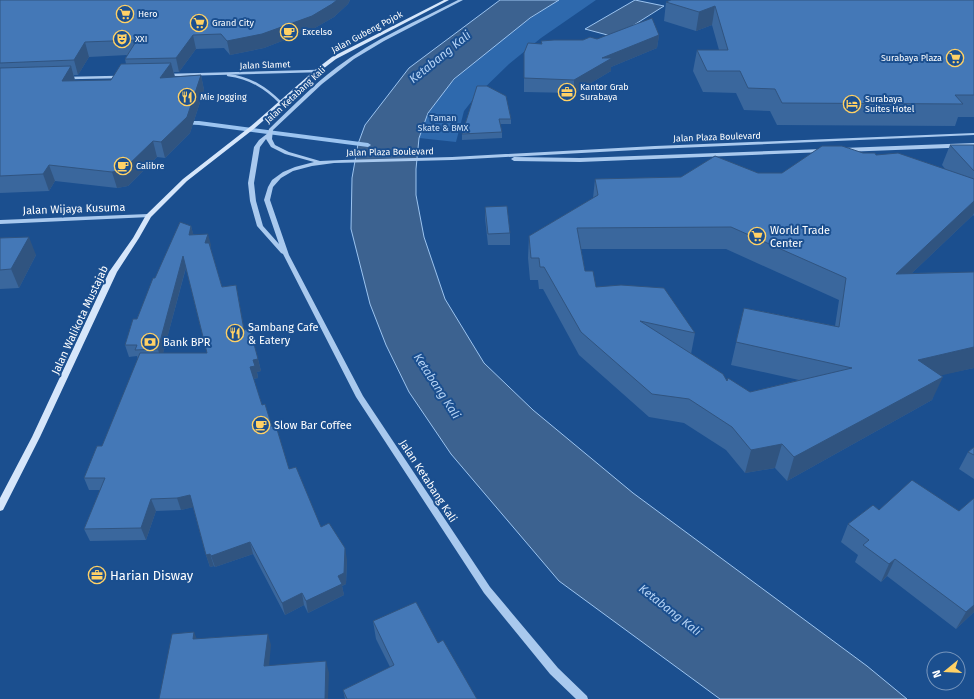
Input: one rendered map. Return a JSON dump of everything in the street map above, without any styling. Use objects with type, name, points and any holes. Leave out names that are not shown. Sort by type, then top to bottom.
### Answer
[{"type":"main road","name":"Jalan Gubeng Pojok","points":[[317,70],[334,58],[366,40],[448,0]]},
{"type":"main road","name":"Jalan Walikota Mustajab","points":[[0,507],[36,437],[113,272],[136,238],[148,216],[185,180],[253,126],[317,70]]},
{"type":"street","name":"Jalan Ketabang Kali","points":[[286,255],[260,226],[253,201],[251,183],[257,147],[261,141],[314,89],[339,68],[397,33],[461,0]]},
{"type":"street","name":"Jalan Slamet","points":[[163,75],[317,70]]},
{"type":"street","name":"Jalan Slamet","points":[[214,74],[241,77],[252,80],[266,88],[280,102]]},
{"type":"street","points":[[61,79],[124,76]]},
{"type":"street","name":"Jalan Ketabang Kali","points":[[270,132],[271,143],[277,150],[320,162]]},
{"type":"street","name":"Jalan Plaza Boulevard","points":[[320,162],[461,158],[575,150],[974,134]]},
{"type":"street","points":[[777,142],[786,153]]},
{"type":"street","points":[[763,143],[771,154]]},
{"type":"street","points":[[839,150],[974,145]]},
{"type":"street","name":"Jalan Plaza Boulevard","points":[[461,158],[580,160],[831,151]]},
{"type":"street","name":"Jalan Ketabang Kali","points":[[320,162],[302,166],[283,174],[278,177],[267,191],[267,200],[286,255],[360,397],[486,590],[554,671],[583,699]]},
{"type":"street","name":"Jalan Wijaya Kusuma","points":[[0,222],[148,216]]},
{"type":"green space","name":"Taman Skate & BMX","points":[[559,0],[596,0],[541,38],[509,64],[475,97],[464,111],[456,142],[419,138],[429,112],[454,80],[487,50]]},
{"type":"water","name":"Ketabang Kali","points":[[500,0],[559,0],[530,18],[454,79],[428,113],[419,138],[416,169],[416,195],[424,237],[445,299],[484,363],[533,410],[633,493],[867,666],[907,699],[720,699],[559,581],[451,454],[409,392],[386,345],[370,304],[351,229],[352,178],[358,144],[365,125],[409,68]]},
{"type":"water","points":[[635,0],[664,6],[615,37],[585,29]]},
{"type":"building","name":"Grand City","points":[[0,0],[337,0],[312,16],[262,34],[227,41],[221,34],[193,35],[176,58],[125,59],[137,40],[85,42],[74,60],[0,63]]},
{"type":"building","points":[[671,0],[974,0],[974,95],[955,95],[963,104],[782,103],[775,89],[748,88],[740,71],[707,71],[697,50],[728,50],[715,6],[699,12],[666,2]]},
{"type":"building","points":[[652,18],[659,35],[602,58],[612,58],[574,80],[524,78],[524,53],[528,43],[542,44],[541,41],[583,40],[590,37],[597,39]]},
{"type":"building","points":[[171,63],[160,78],[201,75],[187,117],[161,142],[153,141],[123,170],[112,172],[49,165],[43,174],[0,176],[0,68],[71,66],[62,81],[111,80],[121,64]]},
{"type":"building","points":[[477,86],[487,86],[506,96],[511,119],[499,119],[502,132],[462,134]]},
{"type":"building","points":[[950,145],[974,145],[974,171]]},
{"type":"building","points":[[822,146],[842,146],[863,153],[875,153],[876,155],[898,153],[974,179],[974,201],[896,274],[974,272],[974,347],[918,360],[943,377],[794,457],[782,444],[751,450],[732,427],[689,399],[652,394],[581,332],[544,267],[540,267],[539,258],[531,258],[529,236],[598,195],[595,179],[681,177],[715,156],[758,173],[782,173]],"holes":[[[731,227],[846,278],[839,327],[744,308],[736,342],[852,368],[750,392],[728,378],[727,381],[723,374],[640,321],[695,333],[664,288],[621,285],[596,287],[593,271],[585,271],[577,228]]]},
{"type":"building","points":[[507,206],[510,233],[488,234],[485,207]]},
{"type":"building","points":[[180,222],[191,226],[189,235],[208,234],[205,243],[209,243],[222,287],[236,285],[244,330],[250,329],[258,359],[253,360],[255,366],[250,367],[262,405],[265,404],[272,427],[276,426],[289,469],[296,467],[321,527],[329,523],[345,548],[344,573],[338,576],[342,584],[306,601],[302,593],[282,603],[250,542],[211,556],[210,554],[206,555],[190,495],[177,498],[151,499],[141,528],[84,529],[105,478],[84,478],[97,446],[102,446],[140,353],[207,353],[183,256],[158,349],[135,350],[137,345],[125,345],[133,319],[137,319],[153,278],[155,278]]},
{"type":"building","points":[[29,237],[11,269],[0,270],[0,238]]},
{"type":"building","points":[[974,447],[974,455],[968,452]]},
{"type":"building","points":[[912,480],[959,511],[974,498],[974,605],[966,612],[895,559],[889,564],[863,545],[869,540],[848,524],[873,505],[879,510]]},
{"type":"building","points":[[416,602],[438,643],[443,640],[477,699],[347,699],[343,690],[394,665],[373,621]]},
{"type":"building","points":[[194,632],[193,639],[268,634],[264,666],[326,661],[325,699],[159,699],[172,634]]},
{"type":"waterway","points":[[183,123],[199,123],[368,145]]},
{"type":"place","name":"Hero","points":[[125,14]]},
{"type":"place","name":"Grand City","points":[[199,23]]},
{"type":"place","name":"Excelso","points":[[289,32]]},
{"type":"place","name":"XXI","points":[[122,39]]},
{"type":"place","name":"Surabaya Plaza","points":[[955,58]]},
{"type":"place","name":"Kantor Grab Surabaya","points":[[567,92]]},
{"type":"place","name":"Mie Jogging","points":[[187,97]]},
{"type":"place","name":"Surabaya Suites Hotel","points":[[852,104]]},
{"type":"place","name":"Calibre","points":[[123,166]]},
{"type":"place","name":"World Trade Center","points":[[757,236]]},
{"type":"place","name":"Sambang Cafe & Eatery","points":[[235,333]]},
{"type":"place","name":"Bank BPR","points":[[150,342]]},
{"type":"place","name":"Slow Bar Coffee","points":[[261,425]]},
{"type":"place","name":"Harian Disway","points":[[97,575]]}]
